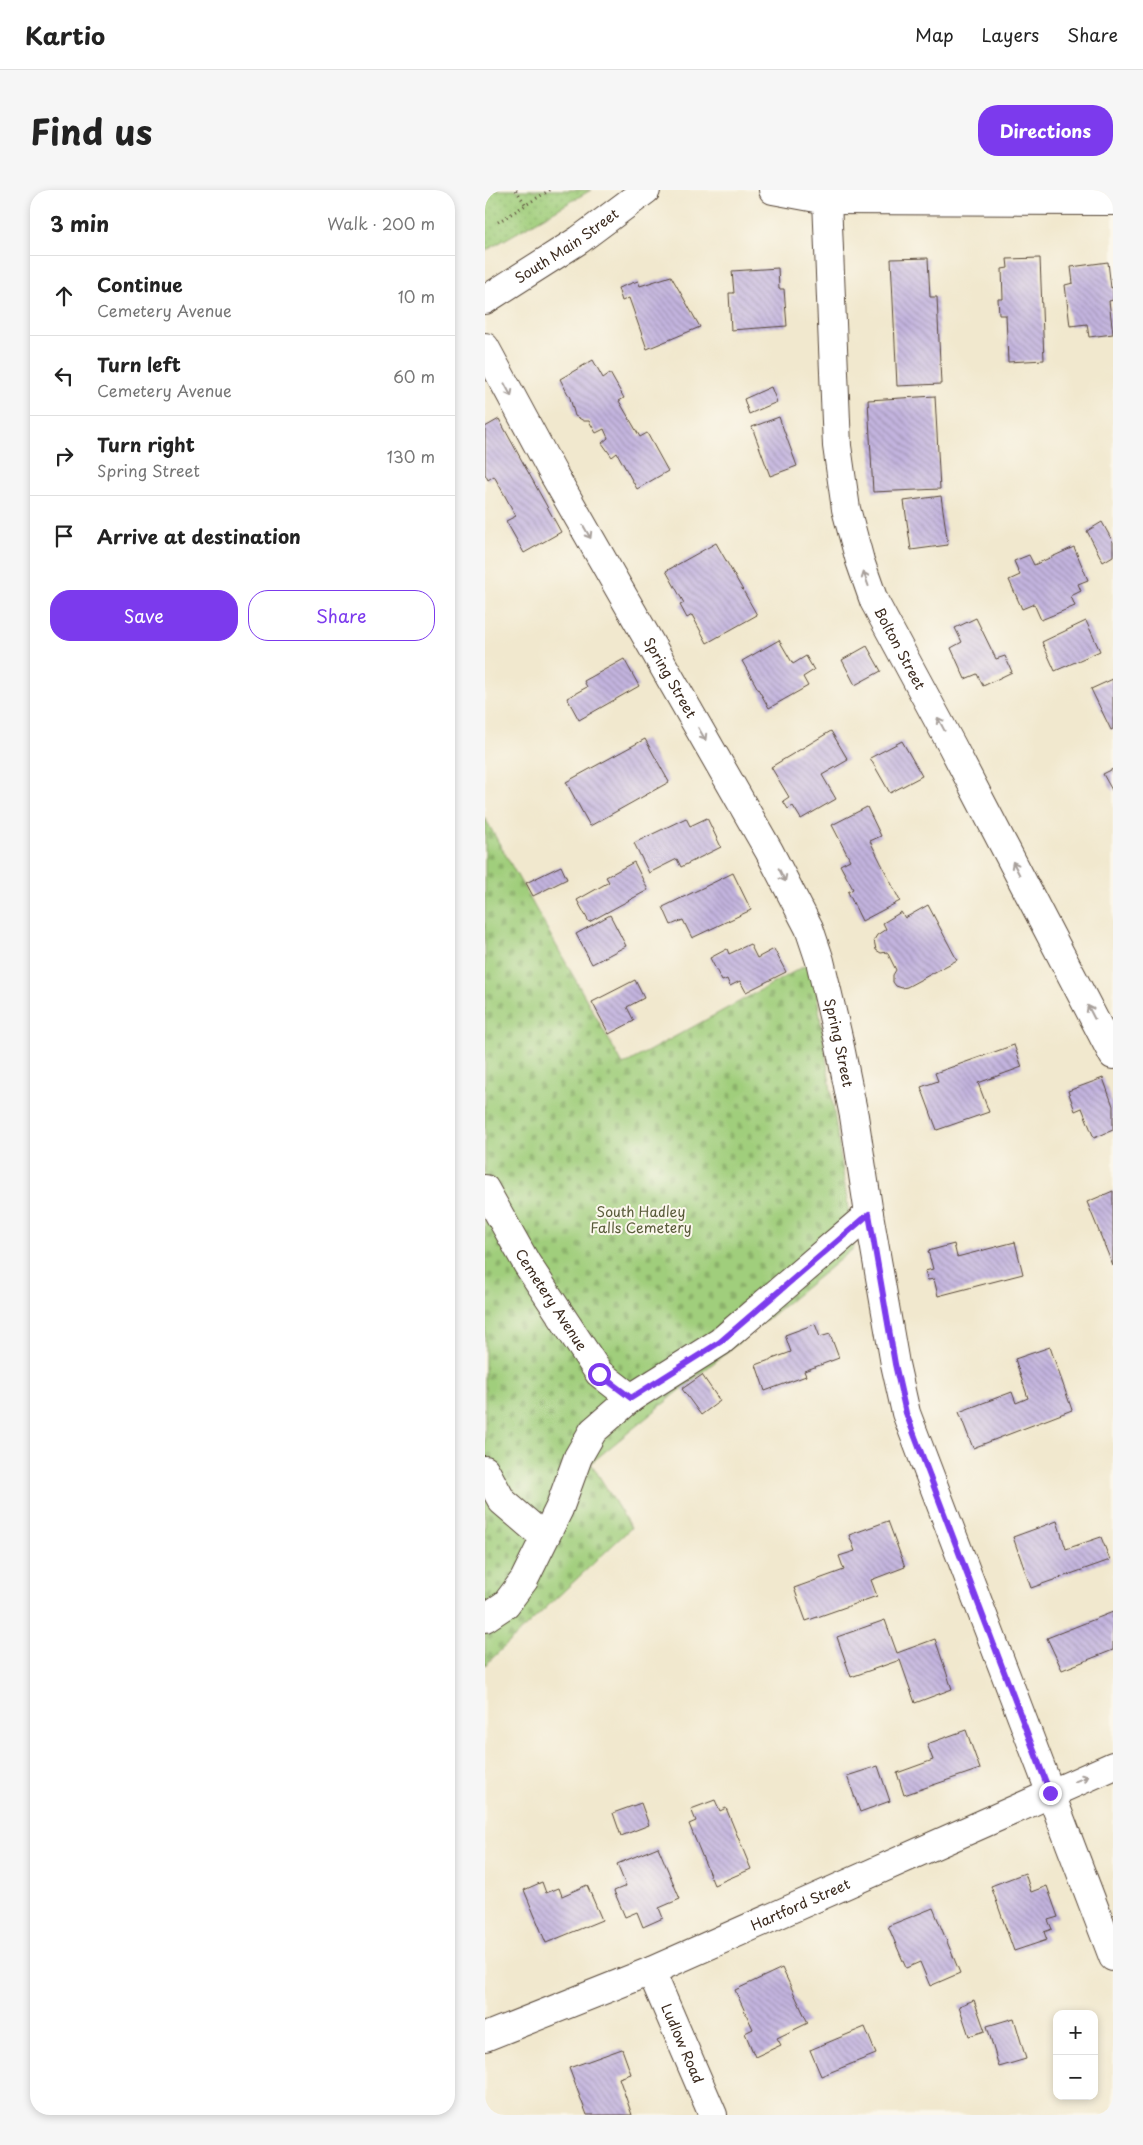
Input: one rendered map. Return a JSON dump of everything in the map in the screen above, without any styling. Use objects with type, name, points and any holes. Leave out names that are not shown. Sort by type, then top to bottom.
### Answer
[{"type":"street","name":"South Main Street","points":[[485,300],[579,240],[646,190]]},
{"type":"street","points":[[773,190],[827,200],[1113,201]]},
{"type":"street","name":"Bolton Street","points":[[827,200],[837,446],[846,510],[860,561],[874,601],[953,746],[1113,1055]]},
{"type":"street","name":"Spring Street","points":[[485,347],[554,474],[769,851],[809,928],[820,961],[839,1037],[855,1116],[869,1214],[895,1364],[906,1413],[1113,1957]]},
{"type":"street","name":"Cemetery Avenue","points":[[485,1189],[527,1264],[599,1374],[631,1398]]},
{"type":"street","points":[[485,1618],[507,1604],[524,1580],[559,1509],[578,1457],[593,1431],[631,1398],[720,1342],[869,1214]]},
{"type":"street","points":[[485,1470],[502,1501],[544,1537]]},
{"type":"street","name":"Hartford Street","points":[[485,2037],[651,1971],[1113,1766]]},
{"type":"street","name":"Ludlow Road","points":[[651,1971],[713,2115]]},
{"type":"path","points":[[516,190],[526,205]]},
{"type":"path","points":[[498,222],[549,190]]},
{"type":"green space","points":[[485,190],[591,190],[485,251]]},
{"type":"green space","name":"South Hadley Falls Cemetery","points":[[485,818],[623,1065],[812,962],[854,1248],[591,1463],[631,1528],[485,1665]]},
{"type":"building","points":[[928,258],[930,297],[937,297],[941,384],[897,386],[891,259]]},
{"type":"building","points":[[1040,258],[1044,360],[1008,362],[1006,315],[999,315],[998,299],[1003,299],[1002,269],[1008,268],[1007,259]]},
{"type":"building","points":[[1108,262],[1111,288],[1113,287],[1113,300],[1109,301],[1113,334],[1089,337],[1087,324],[1070,326],[1065,285],[1073,283],[1071,267]]},
{"type":"building","points":[[778,268],[779,289],[784,289],[787,326],[731,330],[729,293],[734,293],[732,271]]},
{"type":"building","points":[[671,276],[700,327],[647,349],[629,298],[622,301],[618,288],[638,281],[640,286]]},
{"type":"building","points":[[593,360],[603,378],[610,373],[624,398],[619,401],[640,437],[647,433],[668,471],[637,489],[617,453],[612,457],[602,443],[608,438],[604,429],[596,433],[589,421],[584,421],[575,416],[570,398],[560,379]]},
{"type":"building","points":[[771,387],[777,402],[749,414],[744,399]]},
{"type":"building","points":[[935,396],[940,489],[873,492],[868,400]]},
{"type":"building","points":[[779,417],[797,466],[770,476],[752,427]]},
{"type":"building","points":[[499,419],[561,532],[524,553],[506,521],[516,516],[494,476],[488,480],[485,474],[485,427]]},
{"type":"building","points":[[941,496],[948,545],[911,550],[904,501]]},
{"type":"building","points":[[1102,522],[1113,542],[1113,556],[1103,562],[1087,531]]},
{"type":"building","points":[[716,543],[757,615],[707,643],[692,615],[687,618],[680,605],[684,603],[666,571]]},
{"type":"building","points":[[1074,547],[1088,580],[1078,584],[1081,591],[1071,596],[1075,606],[1041,620],[1034,604],[1022,609],[1009,580],[1020,575],[1014,561],[1029,555],[1034,565]]},
{"type":"building","points":[[976,618],[996,659],[1005,656],[1012,672],[983,686],[977,674],[965,679],[951,648],[962,642],[955,628]]},
{"type":"building","points":[[1086,621],[1100,651],[1055,671],[1042,642]]},
{"type":"building","points":[[779,640],[793,664],[806,656],[814,670],[803,677],[808,686],[769,708],[742,661]]},
{"type":"building","points":[[867,646],[881,671],[855,685],[842,660]]},
{"type":"building","points":[[624,659],[639,686],[579,720],[567,698],[587,687],[584,681]]},
{"type":"building","points":[[1113,679],[1113,729],[1111,730],[1091,689]]},
{"type":"building","points":[[831,731],[848,760],[822,775],[836,799],[801,819],[793,806],[788,809],[783,801],[789,797],[771,767]]},
{"type":"building","points":[[645,739],[669,782],[590,826],[566,782]]},
{"type":"building","points":[[902,741],[922,776],[890,793],[870,758]]},
{"type":"building","points":[[1113,769],[1113,792],[1103,774]]},
{"type":"building","points":[[867,807],[881,836],[870,841],[900,901],[862,921],[848,892],[853,889],[840,865],[850,860],[832,825]]},
{"type":"building","points":[[686,818],[690,826],[707,818],[721,847],[681,867],[677,859],[649,873],[634,843]]},
{"type":"building","points":[[634,862],[648,890],[589,922],[577,900],[609,882],[606,877]]},
{"type":"building","points":[[561,866],[567,879],[533,896],[526,883]]},
{"type":"building","points":[[733,873],[751,910],[692,938],[683,920],[671,925],[663,907]]},
{"type":"building","points":[[928,905],[957,960],[907,987],[896,986],[893,982],[893,975],[896,970],[887,952],[881,953],[876,950],[874,940],[877,935],[886,929],[883,923],[901,912],[905,918]]},
{"type":"building","points":[[610,915],[626,946],[592,964],[576,934]]},
{"type":"building","points":[[750,944],[757,958],[774,949],[786,972],[746,992],[740,981],[730,986],[727,979],[722,981],[710,958],[727,949],[729,954]]},
{"type":"building","points":[[635,980],[644,998],[627,1007],[634,1021],[609,1034],[592,1002]]},
{"type":"building","points":[[1014,1045],[1022,1067],[978,1083],[989,1112],[937,1130],[921,1087],[938,1081],[935,1073]]},
{"type":"building","points":[[1103,1078],[1113,1106],[1113,1130],[1094,1138],[1082,1108],[1075,1111],[1068,1091]]},
{"type":"building","points":[[1113,1191],[1113,1266],[1087,1202]]},
{"type":"building","points":[[1015,1242],[1023,1274],[938,1296],[934,1279],[928,1280],[925,1271],[933,1269],[928,1251],[954,1244],[957,1257]]},
{"type":"building","points":[[815,1324],[820,1337],[830,1334],[839,1358],[804,1371],[806,1376],[765,1391],[756,1365],[791,1352],[785,1335]]},
{"type":"building","points":[[1050,1347],[1072,1410],[973,1448],[959,1412],[1012,1392],[1016,1403],[1028,1398],[1015,1359]]},
{"type":"building","points":[[702,1375],[720,1401],[701,1415],[682,1389]]},
{"type":"building","points":[[888,1521],[905,1567],[871,1580],[877,1596],[806,1621],[794,1588],[844,1570],[839,1556],[855,1551],[849,1535]]},
{"type":"building","points":[[1057,1521],[1066,1549],[1101,1537],[1110,1560],[1031,1588],[1013,1537]]},
{"type":"building","points":[[1113,1612],[1113,1650],[1062,1670],[1047,1638]]},
{"type":"building","points":[[885,1620],[897,1653],[935,1639],[952,1689],[915,1703],[900,1660],[851,1677],[837,1637]]},
{"type":"building","points":[[966,1730],[980,1769],[904,1795],[897,1773],[933,1760],[927,1744]]},
{"type":"building","points":[[878,1766],[890,1801],[860,1812],[847,1776]]},
{"type":"building","points":[[715,1800],[720,1811],[726,1808],[751,1869],[714,1885],[689,1824],[696,1821],[691,1809]]},
{"type":"building","points":[[641,1803],[649,1825],[621,1836],[613,1813]]},
{"type":"building","points":[[658,1847],[680,1899],[659,1908],[663,1918],[643,1927],[637,1912],[625,1917],[614,1891],[626,1886],[617,1864]]},
{"type":"building","points":[[1025,1873],[1031,1892],[1047,1886],[1058,1917],[1048,1920],[1052,1929],[1044,1932],[1047,1940],[1014,1951],[991,1886]]},
{"type":"building","points":[[542,1882],[546,1893],[559,1888],[562,1896],[587,1885],[602,1920],[546,1943],[524,1890]]},
{"type":"building","points":[[933,1908],[960,1973],[930,1986],[920,1962],[906,1968],[888,1926]]},
{"type":"building","points":[[782,1968],[808,2023],[777,2038],[781,2045],[755,2057],[745,2033],[753,2029],[735,1990]]},
{"type":"building","points":[[974,2000],[985,2031],[969,2036],[959,2006]]},
{"type":"building","points":[[1014,2018],[1026,2059],[999,2067],[987,2026]]},
{"type":"building","points":[[865,2027],[876,2054],[821,2076],[810,2050]]},
{"type":"building","points":[[622,2049],[631,2074],[619,2078],[632,2115],[587,2115],[569,2068]]},
{"type":"route","points":[[599,1374],[631,1398],[720,1342],[869,1214],[895,1364],[906,1413],[949,1522],[1050,1793]]}]
